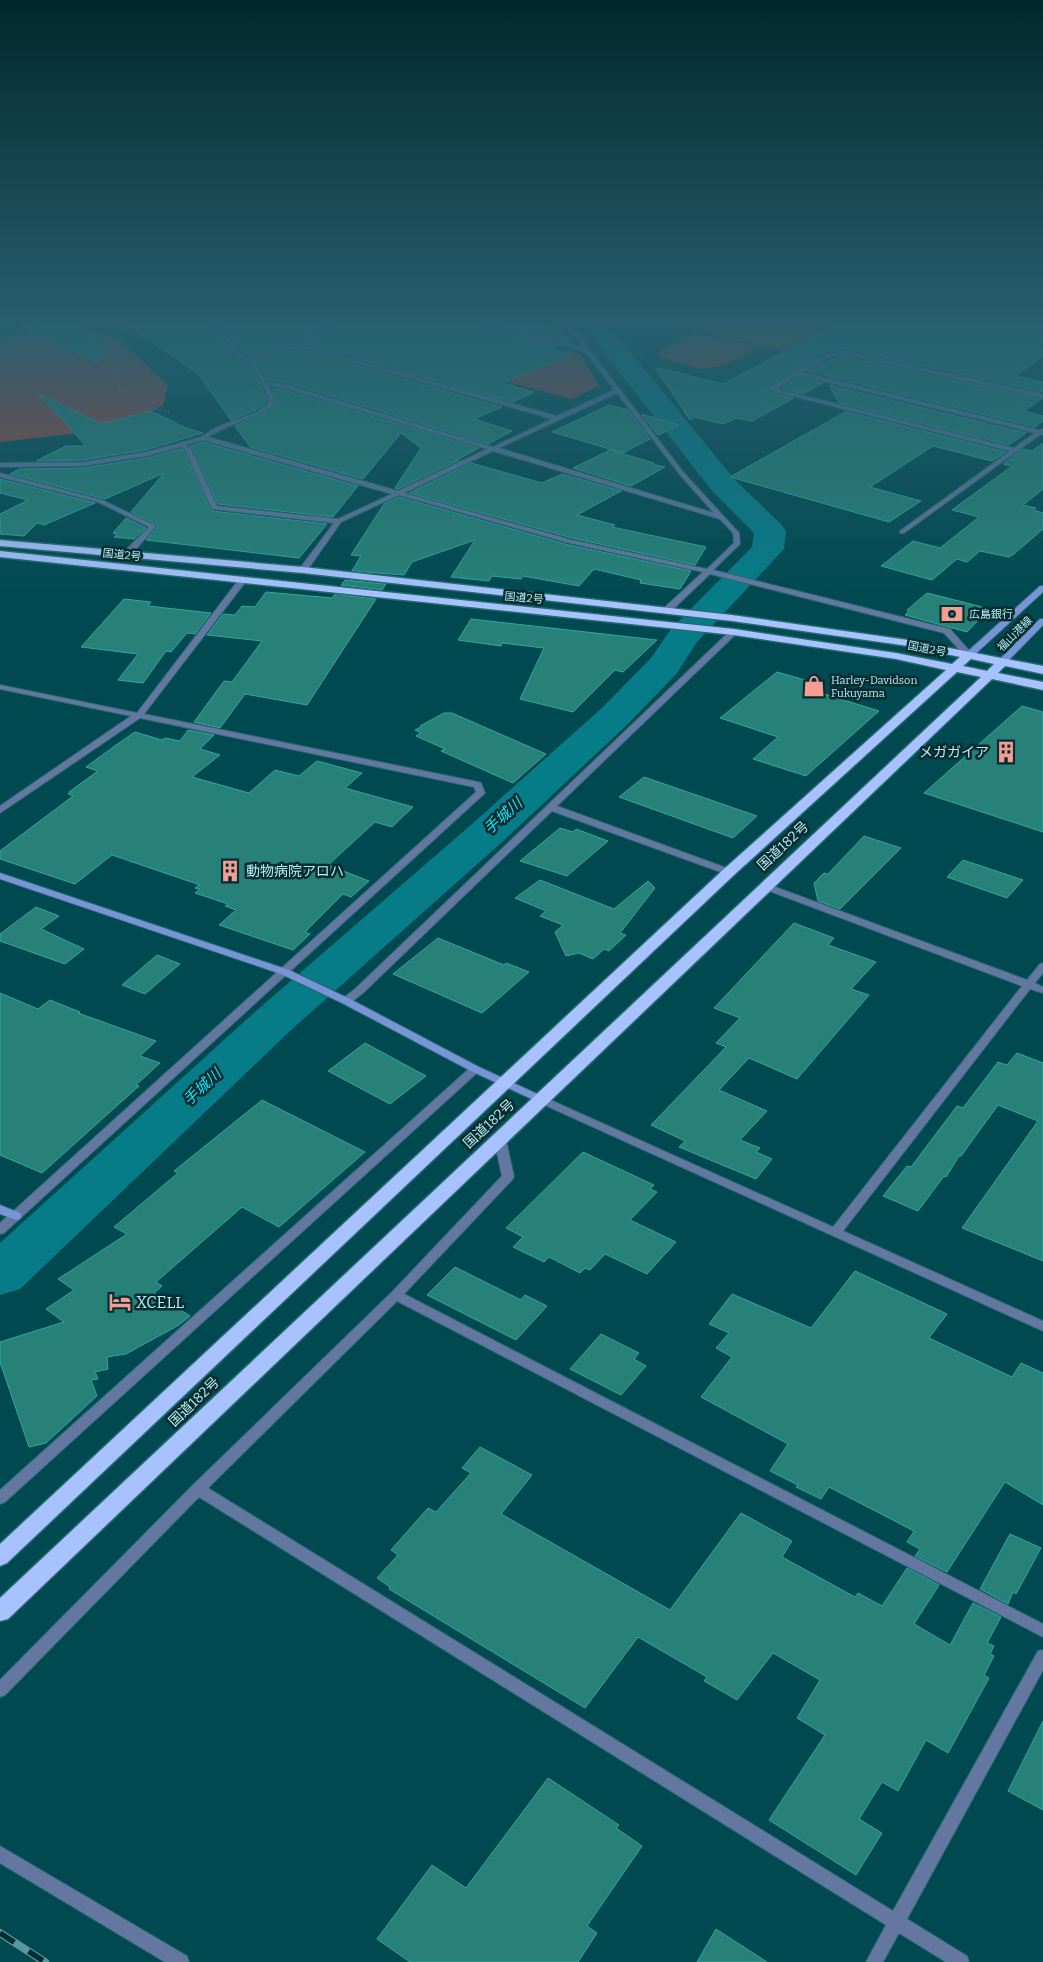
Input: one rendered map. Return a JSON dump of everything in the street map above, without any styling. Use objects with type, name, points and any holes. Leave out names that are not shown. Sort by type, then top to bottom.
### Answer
[{"type":"highway","name":"国道2号","points":[[0,543],[303,570],[732,618],[908,643],[1043,670]]},
{"type":"highway","name":"国道2号","points":[[0,554],[734,632],[896,656],[1043,686]]},
{"type":"highway","name":"国道182号","points":[[0,1557],[729,872],[969,655]]},
{"type":"highway","name":"国道182号","points":[[0,1612],[767,887],[1002,662]]},
{"type":"street","points":[[0,465],[83,464],[147,454],[203,438],[220,428],[264,410]]},
{"type":"street","points":[[362,410],[723,518]]},
{"type":"street","points":[[526,410],[556,418]]},
{"type":"street","points":[[303,570],[339,521],[575,410]]},
{"type":"street","points":[[633,410],[682,474],[736,533],[738,544],[713,572],[672,612]]},
{"type":"street","points":[[851,410],[1015,450]]},
{"type":"street","points":[[949,410],[1042,432]]},
{"type":"street","points":[[902,532],[1042,432]]},
{"type":"street","points":[[203,438],[400,492],[571,542],[760,583],[947,631],[969,655]]},
{"type":"street","points":[[180,444],[188,449],[214,508],[339,521]]},
{"type":"street","points":[[0,475],[100,501],[153,526],[126,555]]},
{"type":"street","points":[[0,810],[139,715],[243,580]]},
{"type":"street","name":"福山港線","points":[[969,655],[1043,588]]},
{"type":"street","name":"福山港線","points":[[1002,662],[1043,621]]},
{"type":"street","points":[[341,998],[550,807],[734,632]]},
{"type":"street","points":[[0,687],[478,784],[481,793],[0,1230]]},
{"type":"street","points":[[550,807],[729,872]]},
{"type":"street","points":[[0,876],[285,972],[341,998],[475,1070],[1043,1326]]},
{"type":"street","points":[[767,887],[1043,990]]},
{"type":"street","points":[[836,1234],[1043,966]]},
{"type":"street","points":[[0,1498],[475,1070]]},
{"type":"street","points":[[0,1690],[198,1489],[396,1295],[508,1177],[500,1140]]},
{"type":"street","points":[[0,1209],[16,1216]]},
{"type":"street","points":[[396,1295],[1043,1631]]},
{"type":"street","points":[[198,1489],[961,1962]]},
{"type":"street","points":[[874,1962],[1043,1656]]},
{"type":"street","points":[[0,1854],[182,1962]]},
{"type":"path","points":[[158,410],[170,412]]},
{"type":"shaded area","points":[[0,410],[154,410],[135,419],[70,434],[0,442]]},
{"type":"building","points":[[53,410],[72,410],[102,424],[151,411],[186,428],[203,433],[146,450],[83,460],[36,461],[66,446],[86,446]]},
{"type":"building","points":[[224,410],[257,410],[256,410],[231,420]]},
{"type":"building","points":[[270,410],[350,410],[479,448],[457,460],[459,460],[398,489],[395,488],[421,448],[401,433],[363,479],[250,447],[235,426]]},
{"type":"building","points":[[375,410],[496,410],[474,419],[512,431],[488,444]]},
{"type":"building","points":[[599,410],[626,410],[650,439],[623,453],[552,432]]},
{"type":"building","points":[[683,410],[773,410],[752,421],[736,418],[723,424],[695,417],[690,420]]},
{"type":"building","points":[[866,410],[930,410],[1026,433],[1009,445]]},
{"type":"building","points":[[964,410],[1026,410],[1024,411],[1043,416],[1043,421],[1035,427]]},
{"type":"building","points":[[844,411],[1006,452],[992,461],[933,446],[870,487],[921,501],[889,522],[730,477]]},
{"type":"building","points":[[641,414],[679,425],[658,435]]},
{"type":"building","points":[[203,442],[358,486],[333,517],[218,504],[190,446]]},
{"type":"building","points":[[1043,443],[1043,489],[1023,505],[1036,508],[1034,510],[1043,513],[1043,529],[1014,554],[1009,557],[980,551],[967,562],[957,559],[932,580],[881,566],[913,541],[940,548],[979,517],[952,510],[1012,466],[1003,464],[1023,449],[1032,451]]},
{"type":"building","points":[[180,449],[184,451],[212,511],[327,524],[299,558],[146,540],[158,526],[131,512],[164,473],[105,499],[10,474],[20,469],[83,468],[147,458]]},
{"type":"building","points":[[610,450],[665,467],[631,486],[573,468]]},
{"type":"building","points":[[471,463],[542,483],[562,474],[621,491],[577,515],[615,525],[612,527],[706,547],[695,565],[572,538],[409,493]]},
{"type":"building","points":[[0,479],[95,503],[44,525],[37,523],[24,536],[0,534],[0,514],[28,500],[0,493]]},
{"type":"building","points":[[399,497],[569,545],[691,571],[680,589],[640,583],[641,580],[594,569],[579,586],[523,576],[521,579],[492,576],[489,581],[451,577],[475,540],[412,562],[404,575],[352,571],[361,556],[351,555],[384,504]]},
{"type":"building","points":[[126,518],[146,528],[134,539],[114,537],[117,534],[113,533]]},
{"type":"building","points":[[345,580],[386,584],[382,590],[341,585]]},
{"type":"building","points":[[266,592],[332,598],[335,594],[376,599],[307,705],[245,694],[220,728],[194,722],[224,681],[232,682],[262,641],[207,635],[223,614],[235,615],[242,606],[255,607]]},
{"type":"building","name":"広島銀行","points":[[927,593],[989,609],[967,632],[905,615],[909,611],[907,610]]},
{"type":"building","points":[[124,599],[151,602],[148,606],[211,613],[195,634],[187,633],[171,652],[166,651],[143,683],[118,680],[138,654],[81,647]]},
{"type":"building","points":[[471,619],[657,640],[623,672],[615,670],[573,712],[520,699],[544,648],[502,643],[501,646],[458,640]]},
{"type":"building","points":[[777,672],[812,682],[805,688],[879,711],[806,776],[753,759],[778,737],[720,718]]},
{"type":"building","name":"メガガイア","points":[[1022,706],[1043,712],[1043,832],[924,793]]},
{"type":"building","points":[[444,713],[452,713],[546,754],[513,783],[441,751],[445,749],[416,736],[421,733],[415,730]]},
{"type":"building","points":[[188,730],[214,735],[200,749],[220,755],[192,777],[249,793],[275,770],[299,776],[317,761],[362,773],[345,788],[413,807],[392,827],[375,822],[328,865],[369,881],[351,897],[343,894],[305,932],[310,934],[293,950],[219,925],[236,910],[225,906],[228,904],[195,893],[200,889],[195,888],[200,885],[112,855],[75,884],[0,859],[0,851],[73,796],[68,794],[71,792],[69,792],[98,771],[86,767],[116,745],[135,732],[162,740],[165,738],[180,741]]},
{"type":"building","points":[[644,777],[757,816],[733,838],[619,797]]},
{"type":"building","points":[[560,828],[573,832],[576,829],[608,841],[567,876],[520,861]]},
{"type":"building","points":[[864,836],[901,848],[840,909],[818,901],[814,883],[824,873],[828,874]]},
{"type":"building","points":[[963,860],[1023,880],[1007,898],[947,877]]},
{"type":"building","points":[[540,880],[614,909],[648,881],[655,888],[620,933],[626,935],[609,951],[604,949],[593,959],[579,953],[566,956],[555,932],[563,925],[540,916],[546,911],[515,898]]},
{"type":"building","points":[[36,907],[59,916],[41,929],[84,949],[65,964],[0,941],[0,934]]},
{"type":"building","points":[[794,923],[834,938],[828,945],[876,962],[851,989],[869,995],[797,1079],[749,1058],[719,1090],[767,1111],[740,1140],[760,1148],[756,1152],[772,1159],[756,1179],[679,1147],[685,1141],[651,1125],[726,1047],[716,1043],[740,1018],[714,1008]]},
{"type":"building","points":[[438,938],[504,965],[506,963],[529,972],[482,1013],[393,974]]},
{"type":"building","points":[[157,955],[180,964],[145,994],[122,985]]},
{"type":"building","points":[[0,993],[38,1009],[50,1000],[80,1012],[78,1013],[156,1041],[140,1056],[160,1063],[136,1085],[139,1086],[42,1173],[0,1155]]},
{"type":"building","points":[[365,1043],[426,1076],[390,1104],[328,1071]]},
{"type":"building","points":[[1017,1053],[1043,1063],[1043,1261],[962,1228],[1038,1121],[998,1105],[961,1156],[959,1156],[946,1177],[944,1176],[918,1211],[883,1196],[907,1166],[911,1167],[957,1106],[963,1108],[998,1062],[1007,1065]]},
{"type":"building","points":[[262,1100],[365,1152],[279,1227],[242,1207],[156,1282],[162,1286],[154,1293],[190,1316],[179,1325],[126,1354],[107,1357],[108,1369],[95,1372],[98,1379],[91,1380],[97,1396],[46,1443],[29,1447],[0,1362],[0,1342],[64,1322],[46,1309],[74,1290],[58,1279],[127,1234],[114,1227],[178,1173],[174,1171]]},
{"type":"building","points":[[583,1152],[654,1185],[650,1189],[657,1192],[630,1220],[676,1242],[647,1274],[605,1254],[590,1270],[585,1268],[580,1273],[549,1257],[544,1262],[513,1247],[523,1237],[506,1228]]},
{"type":"building","points":[[455,1267],[521,1300],[525,1295],[547,1306],[516,1340],[427,1295]]},
{"type":"building","points":[[855,1271],[947,1314],[929,1338],[1012,1377],[1021,1363],[1043,1373],[1043,1505],[1005,1482],[947,1572],[915,1556],[920,1549],[907,1542],[914,1531],[829,1487],[821,1499],[796,1487],[798,1485],[770,1471],[788,1444],[701,1397],[732,1357],[716,1348],[729,1333],[709,1324],[732,1294],[811,1328]]},
{"type":"building","points":[[601,1334],[639,1353],[634,1359],[646,1366],[621,1395],[570,1369]]},
{"type":"building","points":[[480,1447],[532,1475],[501,1514],[670,1610],[741,1513],[792,1541],[782,1557],[855,1597],[858,1593],[882,1606],[907,1568],[939,1585],[914,1624],[950,1645],[973,1603],[1001,1617],[987,1643],[994,1646],[990,1654],[994,1656],[984,1675],[989,1678],[948,1753],[926,1740],[898,1791],[882,1782],[859,1819],[882,1833],[856,1875],[769,1820],[825,1735],[797,1718],[820,1680],[773,1653],[737,1700],[704,1681],[707,1677],[638,1637],[585,1708],[389,1589],[390,1587],[377,1578],[398,1555],[391,1550],[428,1508],[436,1512],[471,1473],[462,1468]]},
{"type":"building","points":[[1010,1534],[1041,1548],[1016,1594],[1013,1592],[1008,1604],[980,1589]]},
{"type":"building","points":[[1043,1721],[1043,1810],[1008,1791]]},
{"type":"building","points":[[548,1778],[619,1825],[616,1828],[642,1846],[587,1926],[597,1933],[578,1962],[410,1962],[377,1939],[432,1865],[466,1888]]},
{"type":"building","points":[[716,1929],[767,1962],[697,1962]]},
{"type":"waterway","name":"手城川","points":[[0,1275],[273,1021],[487,833],[616,715],[664,665],[683,636],[768,549],[770,531],[724,486],[663,410]]},
{"type":"railway","points":[[0,1933],[45,1962]]},
{"type":"place","name":"広島銀行","points":[[952,614]]},
{"type":"place","name":"Harley-Davidson Fukuyama","points":[[814,686]]},
{"type":"place","name":"メガガイア","points":[[1006,752]]},
{"type":"place","name":"動物病院アロハ","points":[[230,871]]},
{"type":"place","name":"XCELL","points":[[120,1302]]}]
